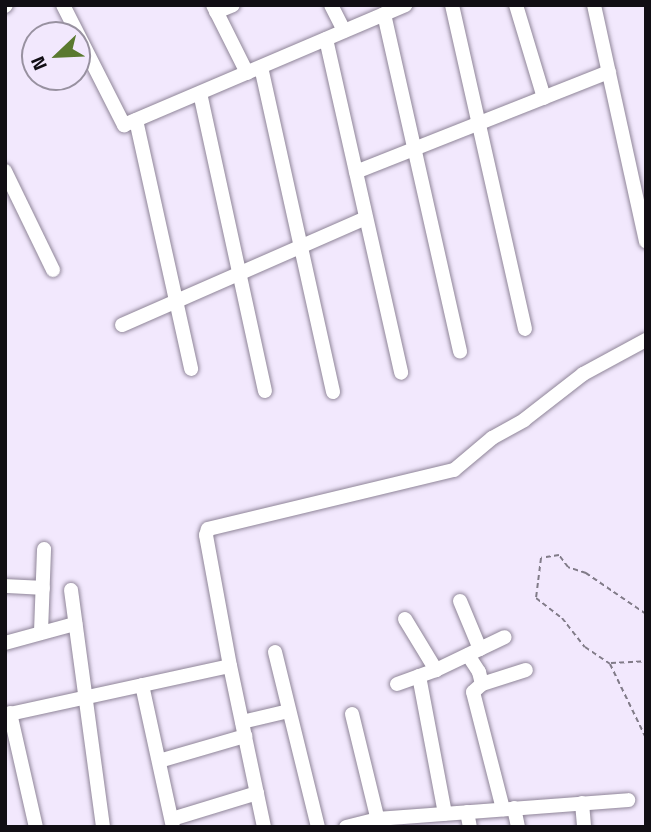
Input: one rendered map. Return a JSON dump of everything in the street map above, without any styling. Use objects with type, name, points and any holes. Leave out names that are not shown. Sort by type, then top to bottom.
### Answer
[{"type":"street","points":[[63,5],[124,125],[405,5]]},
{"type":"street","points":[[233,5],[214,9],[247,73]]},
{"type":"street","points":[[331,5],[344,31]]},
{"type":"street","points":[[452,5],[526,329]]},
{"type":"street","points":[[516,5],[544,98]]},
{"type":"street","points":[[594,5],[646,242]]},
{"type":"street","points":[[384,14],[460,352]]},
{"type":"street","points":[[326,39],[401,373]]},
{"type":"street","points":[[261,67],[333,392]]},
{"type":"street","points":[[356,172],[609,72]]},
{"type":"street","points":[[200,93],[265,391]]},
{"type":"street","points":[[136,120],[191,369]]},
{"type":"street","points":[[5,171],[53,270]]},
{"type":"street","points":[[122,325],[366,218]]},
{"type":"street","points":[[264,827],[230,666],[206,535],[208,529],[454,470],[492,438],[524,420],[583,374],[646,340]]},
{"type":"street","points":[[41,632],[44,549]]},
{"type":"street","points":[[5,586],[43,588]]},
{"type":"street","points":[[71,590],[103,827]]},
{"type":"street","points":[[460,601],[482,684]]},
{"type":"street","points":[[405,619],[436,670]]},
{"type":"street","points":[[5,643],[75,624]]},
{"type":"street","points":[[397,684],[436,670],[505,637]]},
{"type":"street","points":[[275,652],[318,827]]},
{"type":"street","points":[[36,827],[8,714],[230,666]]},
{"type":"street","points":[[518,827],[508,809],[473,692],[482,684],[526,670]]},
{"type":"street","points":[[419,676],[445,814]]},
{"type":"street","points":[[142,685],[173,823],[257,793]]},
{"type":"street","points":[[159,761],[289,711]]},
{"type":"street","points":[[352,714],[378,823]]},
{"type":"street","points":[[346,827],[445,814],[628,800]]},
{"type":"street","points":[[582,803],[584,827]]},
{"type":"street","points":[[467,812],[470,827]]},
{"type":"path","points":[[646,614],[586,573],[568,567],[559,555],[541,558],[536,598],[562,618],[585,647],[610,664],[646,738]]},
{"type":"path","points":[[610,664],[646,661]]}]
